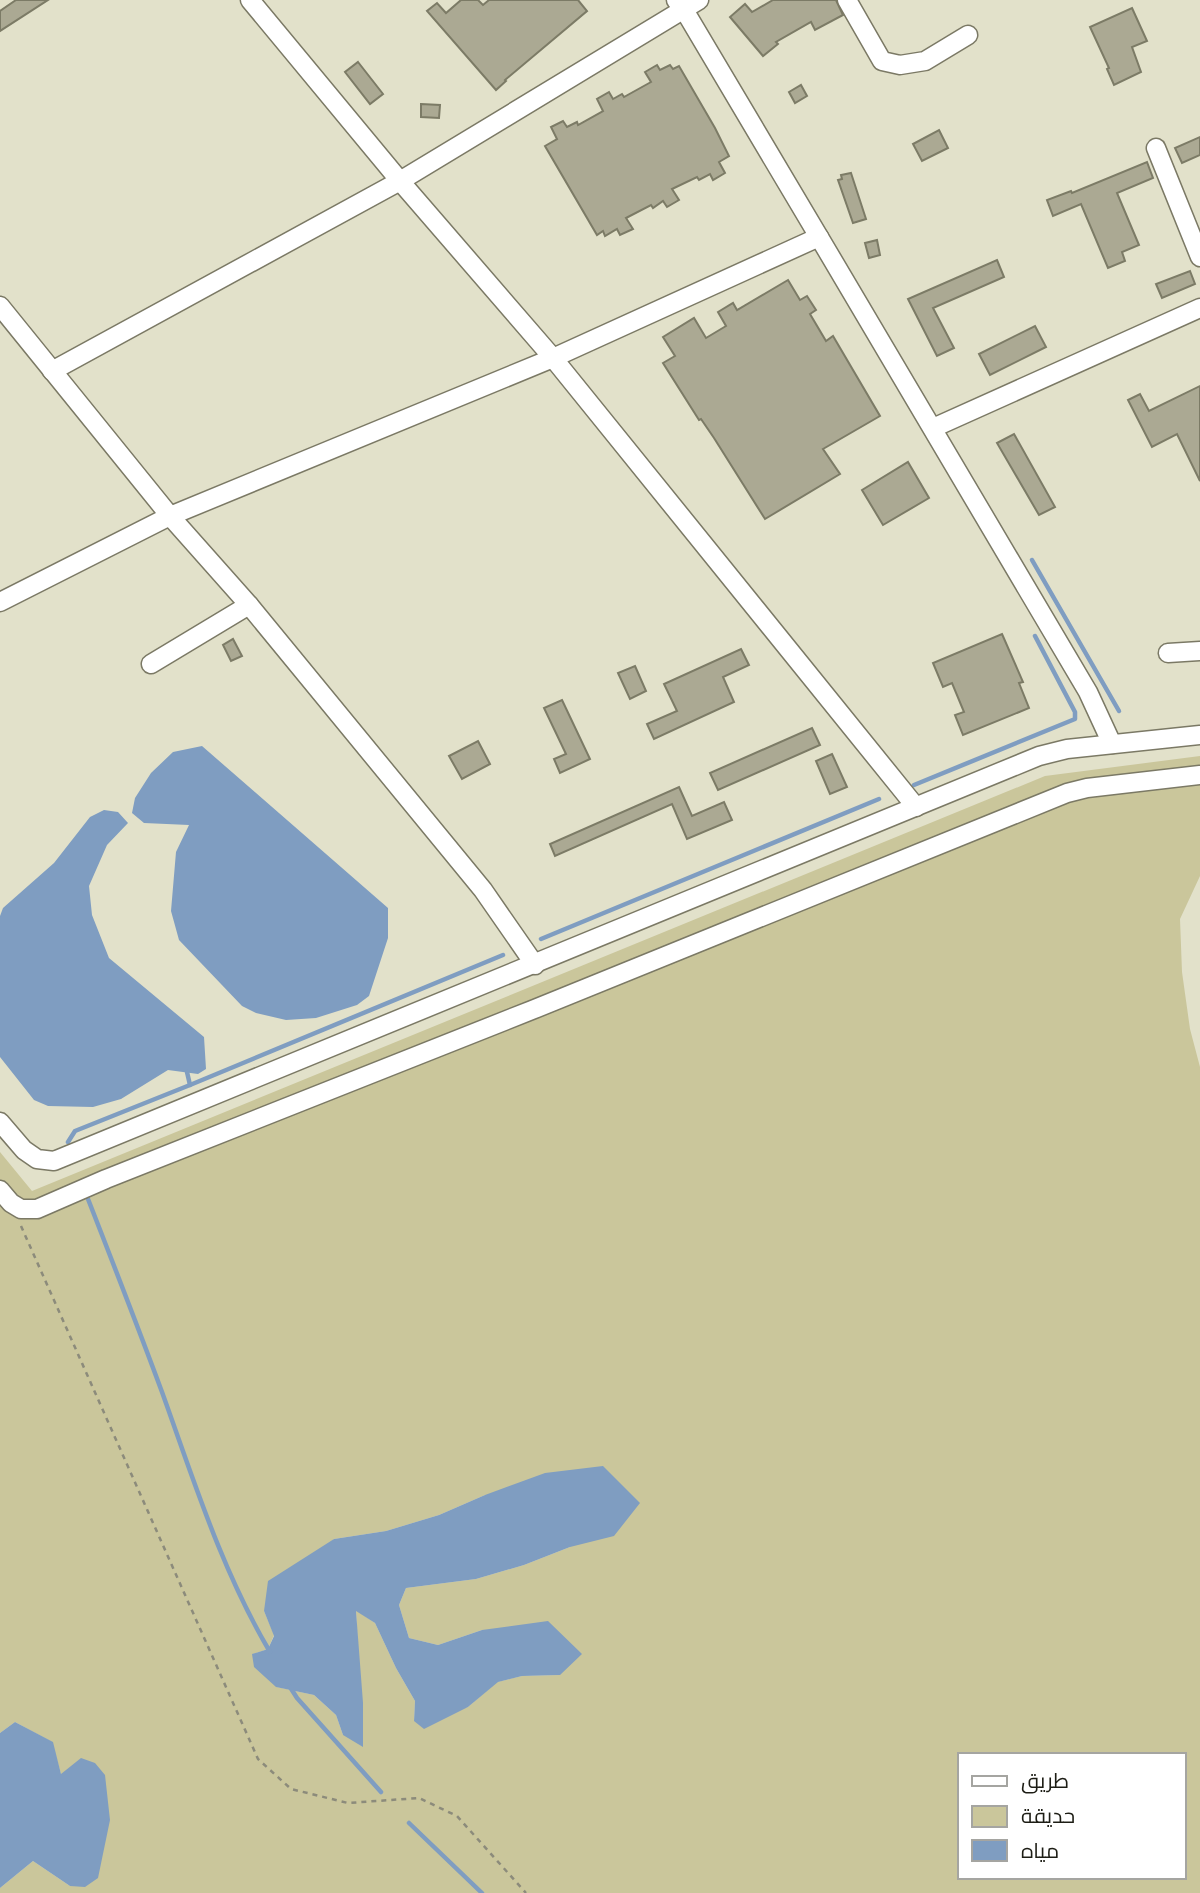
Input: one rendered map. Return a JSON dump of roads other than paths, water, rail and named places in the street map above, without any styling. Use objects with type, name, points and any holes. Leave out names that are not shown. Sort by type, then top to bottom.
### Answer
[{"type":"lane","points":[[250,0],[400,181],[553,358],[916,807]]},
{"type":"lane","points":[[847,0],[882,61],[900,65],[925,61],[968,35]]},
{"type":"lane","points":[[52,371],[400,181],[686,3],[818,237],[1088,692],[1112,744]]},
{"type":"lane","points":[[1156,148],[1200,257]]},
{"type":"lane","points":[[0,602],[170,516],[553,358],[818,237]]},
{"type":"lane","points":[[0,306],[170,516],[249,605],[483,890],[535,965]]},
{"type":"lane","points":[[933,428],[1200,308]]},
{"type":"lane","points":[[151,664],[249,605]]},
{"type":"lane","points":[[1168,653],[1200,651]]},
{"type":"lane","points":[[0,1122],[24,1150],[37,1159],[54,1161],[1040,757],[1067,749],[1200,735]]},
{"type":"lane","points":[[5,1196],[21,1209],[37,1209],[1067,793],[1087,788],[1200,775]]},
{"type":"water","points":[[202,746],[388,908],[388,938],[369,996],[357,1005],[316,1018],[286,1020],[256,1013],[242,1006],[179,940],[171,911],[176,852],[189,825],[144,823],[132,813],[135,798],[151,773],[173,752]]},
{"type":"water","points":[[104,810],[118,812],[128,823],[107,845],[89,886],[92,915],[109,958],[204,1037],[206,1069],[198,1074],[168,1070],[121,1099],[93,1107],[48,1106],[34,1100],[0,1057],[0,916],[3,908],[54,863],[90,817]]},
{"type":"water","points":[[603,1466],[640,1503],[614,1536],[570,1547],[524,1565],[476,1579],[406,1588],[399,1605],[409,1638],[438,1645],[482,1630],[548,1621],[582,1654],[560,1675],[522,1676],[498,1682],[468,1707],[424,1729],[414,1721],[415,1701],[375,1623],[356,1611],[363,1703],[363,1747],[343,1735],[336,1715],[314,1695],[276,1687],[254,1667],[252,1654],[268,1649],[274,1636],[264,1611],[268,1581],[334,1539],[386,1531],[439,1515],[545,1473]]},
{"type":"water","points":[[15,1722],[53,1742],[61,1774],[81,1758],[95,1763],[105,1775],[110,1820],[98,1878],[85,1887],[70,1886],[33,1861],[0,1888],[0,1733]]},
{"type":"waterway","points":[[1032,560],[1119,711]]},
{"type":"waterway","points":[[914,785],[1075,719],[1075,712],[1035,636]]},
{"type":"waterway","points":[[541,939],[879,799]]},
{"type":"waterway","points":[[68,1142],[75,1131],[503,955]]},
{"type":"waterway","points":[[187,1072],[190,1085]]},
{"type":"waterway","points":[[88,1199],[223,1558],[270,1652]]},
{"type":"waterway","points":[[290,1687],[381,1792]]},
{"type":"waterway","points":[[409,1823],[482,1893]]}]
